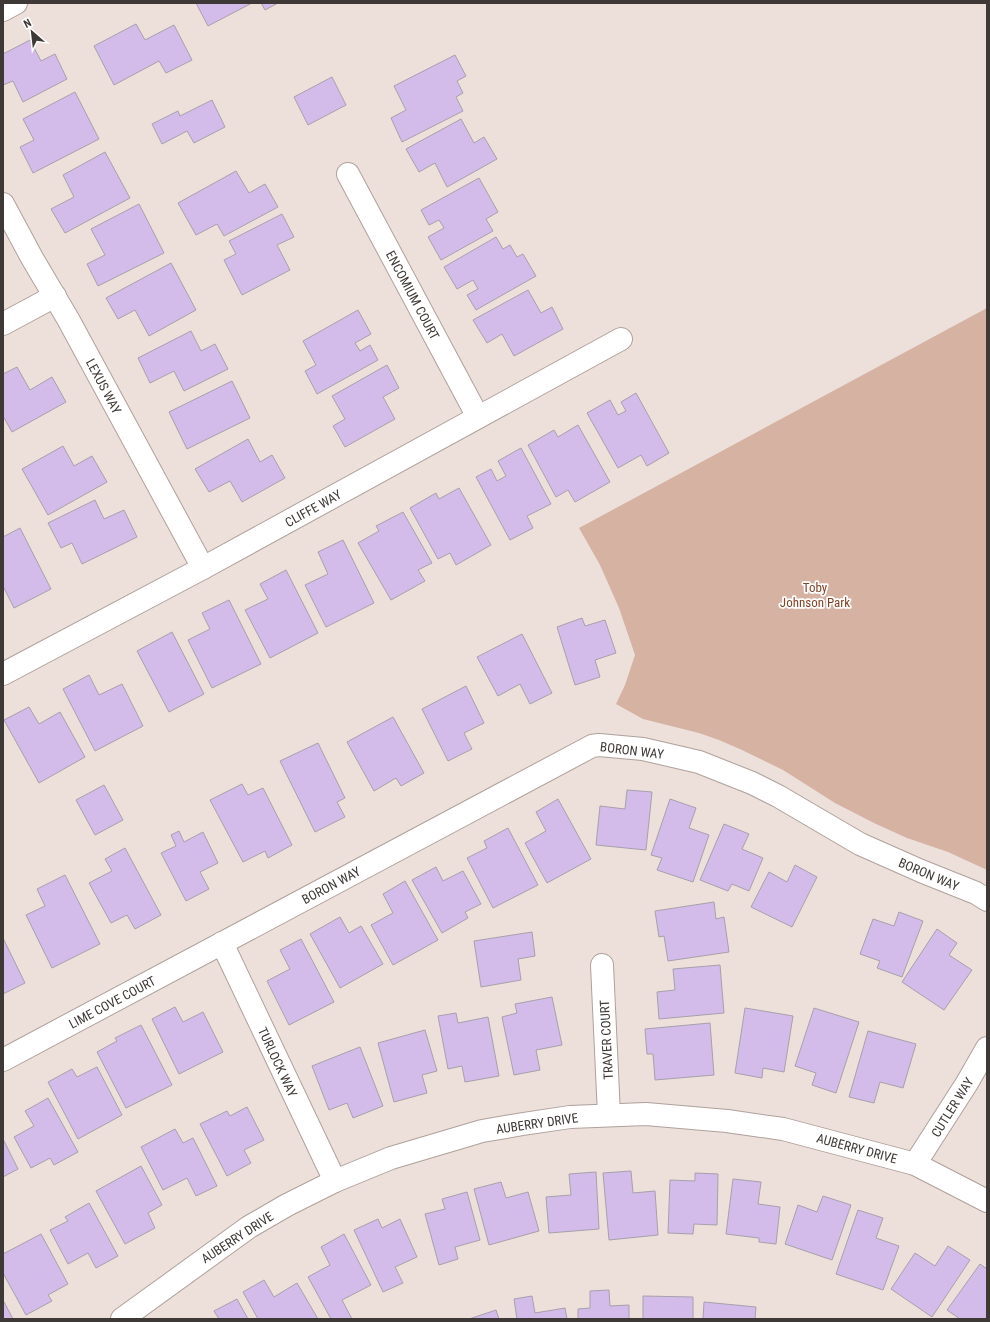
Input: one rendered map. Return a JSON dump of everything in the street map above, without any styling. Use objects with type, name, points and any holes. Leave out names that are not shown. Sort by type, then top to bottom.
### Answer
[{"type":"street","points":[[3,10],[16,3]]},
{"type":"street","name":"ENCOMIUM COURT","points":[[348,174],[478,417]]},
{"type":"street","name":"LEXUS WAY","points":[[3,204],[32,258],[68,319],[203,568]]},
{"type":"street","points":[[3,324],[55,296]]},
{"type":"street","name":"CLIFFE WAY","points":[[3,674],[203,568],[621,339]]},
{"type":"street","name":"BORON WAY","points":[[222,943],[592,746],[599,745],[643,749],[699,762],[752,783],[778,796],[860,844],[976,893],[987,900]]},
{"type":"street","name":"LIME COVE COURT","points":[[3,1060],[222,943]]},
{"type":"street","name":"TURLOCK WAY","points":[[222,943],[335,1181]]},
{"type":"street","name":"TRAVER COURT","points":[[602,965],[609,1115]]},
{"type":"street","name":"CUTLER WAY","points":[[915,1164],[967,1083],[987,1048]]},
{"type":"street","name":"AUBERRY DRIVE","points":[[122,1319],[249,1227],[287,1205],[335,1181],[391,1158],[482,1131],[570,1117],[646,1114],[727,1121],[783,1129],[915,1164],[987,1201]]},
{"type":"green space","name":"Toby Johnson Park","points":[[987,308],[987,870],[948,852],[907,838],[874,823],[835,803],[783,770],[742,750],[699,733],[643,719],[616,704],[625,685],[635,655],[619,608],[600,565],[579,528]]},
{"type":"building","points":[[196,3],[252,3],[208,26]]},
{"type":"building","points":[[261,3],[278,3],[265,10]]},
{"type":"building","points":[[136,24],[145,40],[174,25],[192,60],[166,73],[159,61],[114,85],[94,46]]},
{"type":"building","points":[[30,40],[41,61],[55,54],[67,79],[23,102],[13,81],[3,85],[3,54]]},
{"type":"building","points":[[455,55],[466,76],[457,81],[463,93],[456,97],[463,111],[402,142],[391,118],[406,110],[394,86]]},
{"type":"building","points":[[332,77],[346,105],[308,125],[294,97]]},
{"type":"building","points":[[75,92],[99,139],[33,173],[20,147],[34,140],[23,119]]},
{"type":"building","points":[[212,100],[225,127],[194,143],[187,131],[162,144],[152,124],[178,111],[180,116]]},
{"type":"building","points":[[461,119],[474,143],[484,137],[497,159],[447,187],[435,163],[419,172],[406,149]]},
{"type":"building","points":[[105,152],[130,198],[65,233],[51,209],[74,197],[63,175]]},
{"type":"building","points":[[236,171],[249,193],[265,184],[278,207],[224,236],[217,224],[196,235],[178,203]]},
{"type":"building","points":[[479,178],[498,212],[486,219],[493,231],[441,260],[428,237],[444,228],[439,220],[429,225],[421,210]]},
{"type":"building","points":[[139,204],[164,253],[98,286],[87,264],[105,255],[91,229]]},
{"type":"building","points":[[282,214],[294,237],[277,245],[290,270],[242,295],[224,260],[236,254],[229,241]]},
{"type":"building","points":[[496,237],[503,249],[510,245],[517,257],[523,254],[536,276],[476,310],[467,295],[478,289],[473,280],[457,289],[444,267]]},
{"type":"building","points":[[171,263],[196,310],[149,336],[135,310],[118,319],[106,298]]},
{"type":"building","points":[[528,290],[541,313],[552,307],[563,329],[514,356],[502,334],[487,343],[473,320]]},
{"type":"building","points":[[358,310],[371,334],[355,343],[360,351],[370,345],[378,360],[317,394],[305,371],[316,365],[303,341]]},
{"type":"building","points":[[191,331],[201,351],[215,344],[228,369],[184,391],[174,371],[150,383],[138,358]]},
{"type":"building","points":[[387,365],[399,388],[383,397],[395,419],[345,447],[333,426],[345,419],[332,396]]},
{"type":"building","points":[[17,367],[30,390],[52,377],[66,402],[12,432],[3,416],[3,374]]},
{"type":"building","points":[[232,381],[250,418],[187,449],[169,412]]},
{"type":"building","points":[[636,393],[669,453],[647,466],[641,455],[618,468],[587,413],[610,400],[618,415],[626,411],[621,402]]},
{"type":"building","points":[[578,425],[610,482],[575,502],[568,490],[556,497],[528,445],[554,430],[558,437]]},
{"type":"building","points":[[248,439],[260,462],[272,455],[285,478],[242,502],[230,481],[209,492],[195,469]]},
{"type":"building","points":[[63,446],[74,466],[92,456],[107,482],[48,515],[22,469]]},
{"type":"building","points":[[521,448],[551,504],[527,516],[533,528],[510,540],[476,477],[491,469],[497,481],[506,476],[498,461]]},
{"type":"building","points":[[459,488],[491,545],[456,565],[450,553],[438,559],[410,508],[436,493],[439,499]]},
{"type":"building","points":[[95,500],[104,519],[124,510],[137,537],[82,564],[72,543],[61,548],[48,523]]},
{"type":"building","points":[[403,512],[432,563],[418,570],[425,581],[391,600],[358,543],[379,531],[376,526]]},
{"type":"building","points":[[20,528],[51,589],[14,608],[3,586],[3,537]]},
{"type":"building","points":[[343,540],[374,603],[326,627],[305,585],[328,574],[318,552]]},
{"type":"building","points":[[286,570],[318,633],[270,658],[245,610],[268,599],[260,584]]},
{"type":"building","points":[[229,600],[261,664],[212,688],[188,640],[210,629],[202,613]]},
{"type":"building","points":[[582,618],[585,626],[605,620],[616,653],[595,660],[600,677],[575,685],[557,627]]},
{"type":"building","points":[[172,632],[204,694],[169,712],[137,651]]},
{"type":"building","points":[[522,634],[552,693],[530,704],[520,684],[498,696],[477,657]]},
{"type":"building","points":[[89,675],[99,695],[122,684],[143,726],[95,751],[63,689]]},
{"type":"building","points":[[466,686],[484,723],[464,733],[472,749],[448,761],[422,709]]},
{"type":"building","points":[[29,707],[39,724],[60,712],[85,757],[39,783],[4,720]]},
{"type":"building","points":[[393,717],[424,773],[401,786],[396,778],[374,791],[347,742]]},
{"type":"building","points":[[318,743],[345,798],[337,802],[345,817],[315,832],[280,761]]},
{"type":"building","points":[[242,784],[248,795],[263,788],[292,845],[268,858],[265,851],[243,862],[210,800]]},
{"type":"building","points":[[104,785],[123,820],[95,835],[76,800]]},
{"type":"building","points":[[627,790],[652,792],[646,850],[596,845],[600,806],[625,809]]},
{"type":"building","points":[[558,799],[591,859],[547,883],[525,843],[546,831],[536,812]]},
{"type":"building","points":[[670,799],[696,808],[689,828],[709,835],[693,882],[657,870],[662,858],[651,855]]},
{"type":"building","points":[[724,824],[749,834],[742,849],[763,858],[749,891],[732,884],[728,891],[700,880]]},
{"type":"building","points":[[508,828],[538,885],[493,908],[467,858],[487,848],[484,841]]},
{"type":"building","points":[[179,831],[184,842],[203,832],[218,863],[200,872],[209,889],[186,901],[161,853],[176,846],[171,835]]},
{"type":"building","points":[[125,848],[161,915],[135,929],[127,915],[111,923],[89,883],[112,871],[105,859]]},
{"type":"building","points":[[795,865],[817,877],[792,927],[751,907],[769,872],[787,882]]},
{"type":"building","points":[[436,867],[443,881],[463,871],[481,904],[465,912],[468,918],[442,933],[412,880]]},
{"type":"building","points":[[65,875],[100,944],[52,968],[26,915],[45,906],[37,889]]},
{"type":"building","points":[[405,881],[438,940],[393,965],[371,925],[393,913],[383,894]]},
{"type":"building","points":[[714,902],[716,919],[724,917],[729,952],[668,961],[664,936],[659,937],[655,911]]},
{"type":"building","points":[[899,912],[923,921],[902,977],[877,968],[880,961],[860,954],[873,919],[894,926]]},
{"type":"building","points":[[340,917],[349,933],[361,926],[383,964],[340,988],[310,934]]},
{"type":"building","points":[[937,929],[957,943],[949,955],[972,970],[944,1010],[902,982]]},
{"type":"building","points":[[532,932],[535,956],[518,959],[521,980],[481,987],[474,941]]},
{"type":"building","points":[[3,938],[25,983],[3,994]]},
{"type":"building","points":[[301,939],[334,1002],[289,1025],[267,981],[290,969],[280,950]]},
{"type":"building","points":[[720,965],[724,1013],[659,1019],[657,992],[675,990],[673,969]]},
{"type":"building","points":[[552,997],[562,1045],[536,1050],[540,1070],[514,1075],[502,1017],[517,1013],[515,1004]]},
{"type":"building","points":[[175,1007],[183,1022],[203,1012],[223,1052],[179,1074],[152,1019]]},
{"type":"building","points":[[745,1008],[793,1016],[784,1072],[763,1068],[762,1078],[735,1073]]},
{"type":"building","points":[[814,1008],[859,1022],[836,1093],[812,1085],[816,1073],[795,1066]]},
{"type":"building","points":[[456,1013],[458,1023],[488,1017],[499,1076],[465,1082],[462,1066],[448,1069],[438,1016]]},
{"type":"building","points":[[710,1023],[714,1075],[655,1080],[653,1054],[647,1054],[645,1029]]},
{"type":"building","points":[[141,1025],[172,1085],[126,1108],[97,1052],[117,1041],[115,1038]]},
{"type":"building","points":[[425,1030],[437,1071],[422,1075],[427,1093],[394,1102],[378,1043]]},
{"type":"building","points":[[868,1031],[916,1044],[903,1088],[880,1082],[874,1103],[849,1097]]},
{"type":"building","points":[[360,1047],[383,1106],[353,1118],[347,1103],[329,1110],[312,1066]]},
{"type":"building","points":[[97,1067],[122,1115],[78,1139],[48,1082],[72,1069],[77,1077]]},
{"type":"building","points":[[48,1098],[78,1152],[54,1165],[50,1158],[31,1168],[14,1137],[34,1126],[25,1111]]},
{"type":"building","points":[[247,1107],[264,1140],[244,1150],[251,1163],[227,1176],[200,1124],[227,1111],[230,1116]]},
{"type":"building","points":[[175,1129],[183,1143],[193,1138],[217,1186],[196,1196],[187,1178],[163,1190],[141,1147]]},
{"type":"building","points":[[3,1139],[18,1169],[3,1177]]},
{"type":"building","points":[[141,1166],[162,1205],[148,1213],[155,1228],[125,1244],[96,1191]]},
{"type":"building","points":[[631,1171],[633,1193],[655,1191],[658,1235],[609,1240],[603,1173]]},
{"type":"building","points":[[596,1172],[599,1229],[549,1233],[546,1197],[571,1195],[569,1174]]},
{"type":"building","points":[[695,1173],[718,1174],[717,1225],[694,1224],[693,1234],[668,1233],[670,1180],[695,1181]]},
{"type":"building","points":[[733,1179],[761,1182],[758,1204],[780,1207],[776,1244],[759,1242],[759,1238],[726,1234]]},
{"type":"building","points":[[501,1182],[506,1198],[528,1192],[539,1231],[489,1245],[474,1189]]},
{"type":"building","points":[[467,1192],[480,1240],[455,1247],[458,1259],[439,1265],[425,1214],[445,1209],[442,1199]]},
{"type":"building","points":[[823,1196],[851,1205],[832,1260],[785,1244],[798,1205],[817,1212]]},
{"type":"building","points":[[89,1203],[118,1256],[96,1268],[88,1253],[68,1264],[50,1230],[68,1221],[65,1217]]},
{"type":"building","points":[[858,1210],[883,1218],[876,1238],[899,1246],[883,1290],[836,1274]]},
{"type":"building","points":[[378,1219],[382,1228],[400,1219],[417,1257],[395,1267],[403,1283],[383,1292],[354,1230]]},
{"type":"building","points":[[41,1234],[68,1284],[48,1295],[52,1301],[26,1315],[3,1273],[3,1254]]},
{"type":"building","points":[[344,1234],[371,1285],[342,1300],[352,1319],[331,1319],[308,1277],[330,1265],[321,1247]]},
{"type":"building","points":[[948,1246],[970,1260],[932,1317],[891,1289],[915,1253],[935,1266]]},
{"type":"building","points":[[980,1264],[987,1269],[987,1319],[960,1319],[947,1310]]},
{"type":"building","points":[[264,1280],[274,1297],[297,1283],[318,1319],[258,1319],[243,1292]]},
{"type":"building","points":[[609,1290],[610,1306],[629,1305],[629,1319],[578,1319],[578,1309],[590,1308],[590,1291]]},
{"type":"building","points":[[532,1296],[535,1313],[565,1308],[567,1319],[517,1319],[514,1299]]},
{"type":"building","points":[[643,1296],[693,1297],[693,1319],[643,1319]]},
{"type":"building","points":[[237,1299],[248,1319],[219,1319],[214,1311]]},
{"type":"building","points":[[3,1300],[13,1319],[3,1319]]},
{"type":"building","points":[[704,1302],[756,1307],[755,1319],[703,1319]]},
{"type":"building","points":[[496,1310],[499,1319],[469,1319]]}]
